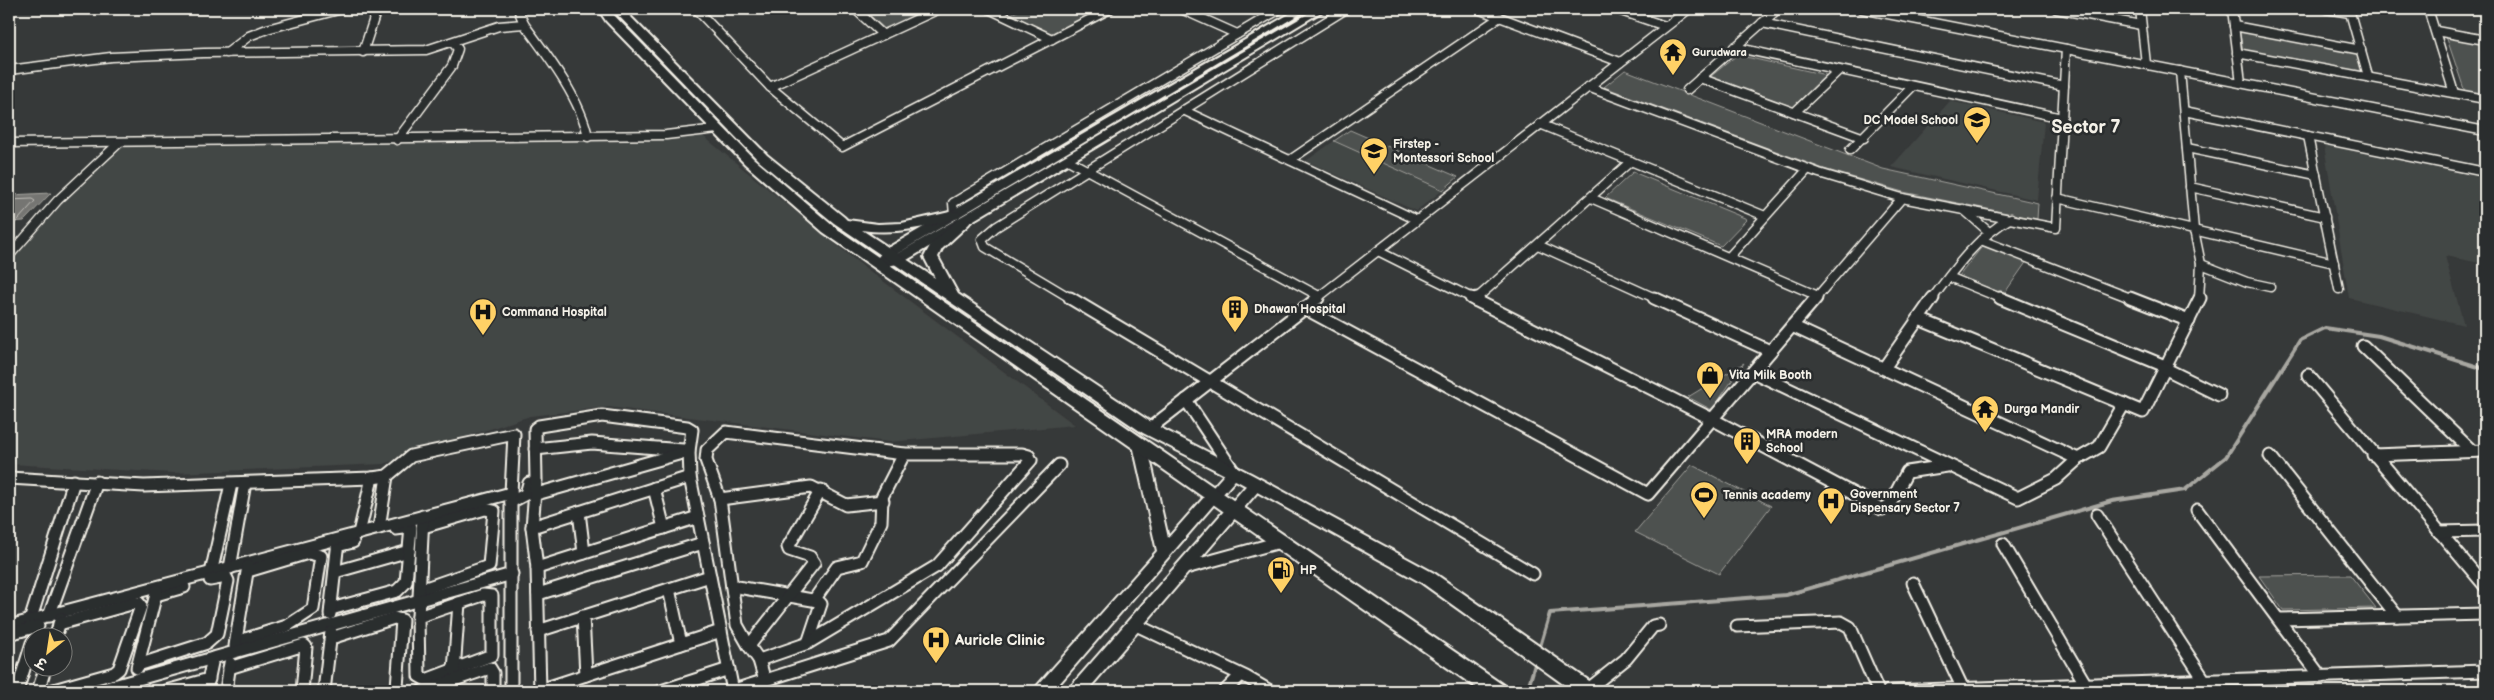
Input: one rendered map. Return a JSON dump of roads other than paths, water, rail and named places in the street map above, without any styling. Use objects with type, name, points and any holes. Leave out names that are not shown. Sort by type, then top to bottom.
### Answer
[{"type":"main road","points":[[603,9],[610,19],[749,161],[828,228],[888,259],[958,300],[1149,429],[1234,472],[1428,578],[1588,691]]},
{"type":"main road","points":[[617,9],[763,158],[888,259],[1140,445],[1488,687]]},
{"type":"main road","points":[[839,220],[872,228],[898,230],[959,218]]},
{"type":"main road","points":[[958,300],[936,269],[931,257],[936,247],[959,218]]},
{"type":"street","points":[[227,53],[249,36],[267,28],[342,9]]},
{"type":"street","points":[[363,52],[378,9]]},
{"type":"street","points":[[518,9],[524,24],[543,50],[577,106],[585,121],[588,136]]},
{"type":"street","points":[[696,9],[770,87],[842,147],[1110,9]]},
{"type":"street","points":[[855,9],[883,35]]},
{"type":"street","points":[[770,87],[939,9]]},
{"type":"street","points":[[989,9],[1052,39]]},
{"type":"street","points":[[1181,9],[1238,34]]},
{"type":"street","points":[[959,218],[953,203],[1280,9]]},
{"type":"street","points":[[888,259],[1304,9]]},
{"type":"street","points":[[959,218],[1068,160],[1322,9]]},
{"type":"street","points":[[1346,9],[996,227],[982,239],[985,248],[1211,380],[1533,574]]},
{"type":"street","points":[[1478,9],[1620,62]]},
{"type":"street","points":[[1615,9],[1665,26]]},
{"type":"street","points":[[1149,429],[1689,9]]},
{"type":"street","points":[[1687,90],[1778,9]]},
{"type":"street","points":[[1862,9],[2485,131]]},
{"type":"street","points":[[2056,9],[2141,25]]},
{"type":"street","points":[[2140,9],[2146,64]]},
{"type":"street","points":[[2232,9],[2241,83]]},
{"type":"street","points":[[2326,9],[2349,11],[2368,76]]},
{"type":"street","points":[[2428,9],[2454,93]]},
{"type":"street","points":[[1290,160],[1500,17]]},
{"type":"street","points":[[1762,23],[2064,86]]},
{"type":"street","points":[[9,70],[111,57],[426,50],[453,43],[504,25],[524,24]]},
{"type":"street","points":[[2234,26],[2361,50]]},
{"type":"street","points":[[2436,31],[2485,40]]},
{"type":"street","points":[[397,140],[452,66],[458,49],[453,43]]},
{"type":"street","points":[[1734,47],[1838,72],[2062,118]]},
{"type":"street","points":[[1588,87],[1808,169],[1902,198],[2056,228],[2066,48]]},
{"type":"street","points":[[2237,53],[2485,99]]},
{"type":"street","points":[[1919,319],[2143,412],[2200,297],[2201,264],[2194,230],[2180,71]]},
{"type":"street","points":[[1795,112],[1838,72]]},
{"type":"street","points":[[1700,78],[1864,138]]},
{"type":"street","points":[[1850,150],[1864,138],[1912,87]]},
{"type":"street","points":[[1183,110],[1417,220]]},
{"type":"street","points":[[2184,111],[2485,172]]},
{"type":"street","points":[[1540,124],[1765,216]]},
{"type":"street","points":[[9,143],[397,140],[666,135],[717,129]]},
{"type":"street","points":[[2308,136],[2339,289]]},
{"type":"street","points":[[9,256],[58,200],[120,143]]},
{"type":"street","points":[[2187,148],[2316,176]]},
{"type":"street","points":[[1068,160],[1319,296]]},
{"type":"street","points":[[1475,300],[1631,161]]},
{"type":"street","points":[[1728,257],[1808,169]]},
{"type":"street","points":[[2190,187],[2325,217]]},
{"type":"street","points":[[1591,198],[1818,296]]},
{"type":"street","points":[[1304,308],[1648,494],[1902,198]]},
{"type":"street","points":[[2057,198],[2334,263]]},
{"type":"street","points":[[1963,209],[1989,232]]},
{"type":"street","points":[[1884,368],[1949,277],[1989,232],[2001,221],[2011,218]]},
{"type":"street","points":[[1981,240],[2188,321]]},
{"type":"street","points":[[1538,245],[1770,351]]},
{"type":"street","points":[[1378,251],[1712,419],[1885,509],[1907,472],[1946,466]]},
{"type":"street","points":[[2201,264],[2247,282],[2270,287]]},
{"type":"street","points":[[1949,277],[2164,367],[2219,395]]},
{"type":"street","points":[[1792,326],[2078,459]]},
{"type":"street","points":[[2363,346],[2472,451]]},
{"type":"street","points":[[1753,372],[1946,466],[2018,498],[2056,479],[2078,459],[2099,447],[2124,404]]},
{"type":"street","points":[[2308,375],[2373,456],[2485,586]]},
{"type":"street","points":[[1043,691],[1234,472],[1186,400]]},
{"type":"street","points":[[423,522],[511,497],[521,498],[529,490],[536,427],[602,416],[691,428],[689,451],[690,477],[722,631],[732,691],[889,641],[1060,465]]},
{"type":"street","points":[[759,660],[808,643],[936,566],[1031,460],[1029,456],[1022,454],[904,454],[726,432],[708,450],[706,460],[720,499],[737,625],[759,660],[765,681]]},
{"type":"street","points":[[9,478],[144,486],[245,484],[372,478],[387,476],[411,456],[514,434],[511,497],[512,691]]},
{"type":"street","points":[[533,448],[588,442],[622,443],[689,451]]},
{"type":"street","points":[[1140,445],[1164,552]]},
{"type":"street","points":[[533,448],[536,480],[532,496],[532,527],[537,568],[540,691],[722,631]]},
{"type":"street","points":[[532,496],[689,451]]},
{"type":"street","points":[[2373,456],[2485,451]]},
{"type":"street","points":[[814,600],[837,567],[862,561],[880,525],[885,508],[882,497],[904,454]]},
{"type":"street","points":[[2270,456],[2397,616]]},
{"type":"street","points":[[379,528],[387,476]]},
{"type":"street","points":[[532,527],[690,477]]},
{"type":"street","points":[[359,533],[372,478]]},
{"type":"street","points":[[45,622],[74,481]]},
{"type":"street","points":[[45,622],[97,482]]},
{"type":"street","points":[[211,573],[231,484]]},
{"type":"street","points":[[230,568],[245,484]]},
{"type":"street","points":[[1077,691],[1256,484]]},
{"type":"street","points":[[720,499],[811,487],[821,490],[846,505],[883,502]]},
{"type":"street","points":[[654,488],[664,528]]},
{"type":"street","points":[[749,646],[792,595],[814,563],[810,557],[789,550],[788,547],[821,490]]},
{"type":"street","points":[[234,649],[330,624],[420,594],[485,569],[489,566],[494,511],[485,509],[423,522],[379,528],[359,533],[338,542]]},
{"type":"street","points":[[2197,510],[2280,619],[2321,677]]},
{"type":"street","points":[[579,512],[584,553]]},
{"type":"street","points":[[2097,515],[2205,681]]},
{"type":"street","points":[[537,568],[698,517]]},
{"type":"street","points":[[418,617],[483,595],[492,596],[493,652],[488,658],[454,671],[426,680],[419,676],[418,617],[423,522]]},
{"type":"street","points":[[249,566],[338,542],[410,527],[406,582],[403,586],[397,591],[331,609]]},
{"type":"street","points":[[2438,532],[2485,531]]},
{"type":"street","points":[[324,691],[331,638],[331,609],[338,542]]},
{"type":"street","points":[[1181,569],[1281,542]]},
{"type":"street","points":[[538,594],[703,543]]},
{"type":"street","points":[[2003,544],[2086,684]]},
{"type":"street","points":[[335,572],[409,551]]},
{"type":"street","points":[[96,691],[135,684],[213,658],[308,615],[313,609],[321,556],[308,553],[249,566],[230,568],[157,591]]},
{"type":"street","points":[[226,691],[249,566]]},
{"type":"street","points":[[420,594],[512,574]]},
{"type":"street","points":[[538,631],[710,576]]},
{"type":"street","points":[[9,634],[157,591],[226,577],[228,581],[217,634],[213,639],[207,643],[138,664]]},
{"type":"street","points":[[1913,583],[1963,689]]},
{"type":"street","points":[[732,586],[792,595],[814,600],[821,604],[808,643]]},
{"type":"street","points":[[669,589],[681,644]]},
{"type":"street","points":[[135,684],[138,664],[157,591]]},
{"type":"street","points":[[9,626],[45,622],[140,603],[141,606],[119,669],[114,673],[50,691]]},
{"type":"street","points":[[454,671],[459,604]]},
{"type":"street","points":[[2280,619],[2485,614]]},
{"type":"street","points":[[583,616],[586,676]]},
{"type":"street","points":[[331,638],[394,618],[402,620],[397,687],[394,691]]},
{"type":"street","points":[[1737,626],[1841,622],[1850,627],[1878,691]]},
{"type":"street","points":[[1134,624],[1240,676],[1246,677],[1270,691]]},
{"type":"street","points":[[1588,691],[1626,659],[1653,626],[1659,625]]},
{"type":"street","points":[[229,668],[304,645],[306,647],[302,691]]},
{"type":"street","points":[[166,691],[207,685],[213,658]]},
{"type":"street","points":[[422,691],[426,688],[490,668],[493,672],[493,691]]},
{"type":"street","points":[[661,691],[729,669]]},
{"type":"street","points":[[1888,691],[2485,672]]},
{"type":"street","points":[[17,691],[22,675]]},
{"type":"street","points":[[1227,690],[1240,676]]},
{"type":"street","points":[[38,691],[42,678]]},
{"type":"water","points":[[51,193],[24,221],[9,222],[9,195]]},
{"type":"waterway","points":[[1539,650],[1550,613],[1786,595],[2112,501],[2185,490],[2226,457],[2300,340],[2325,328],[2379,336],[2485,369]]},
{"type":"waterway","points":[[1527,691],[1536,661]]},
{"type":"place","name":"Gurudwara","points":[[1673,76]]},
{"type":"place","name":"DC Model School","points":[[1977,144]]},
{"type":"place","name":"Firstep - Montessori School","points":[[1374,175]]},
{"type":"place","name":"Dhawan Hospital","points":[[1235,333]]},
{"type":"place","name":"Command Hospital","points":[[483,336]]},
{"type":"place","name":"Vita Milk Booth","points":[[1710,399]]},
{"type":"place","name":"Durga Mandir","points":[[1985,433]]},
{"type":"place","name":"MRA modern School","points":[[1747,465]]},
{"type":"place","name":"Tennis academy","points":[[1704,519]]},
{"type":"place","name":"Government Dispensary Sector 7","points":[[1831,525]]},
{"type":"place","name":"HP","points":[[1281,594]]},
{"type":"place","name":"Auricle Clinic","points":[[936,664]]},
{"type":"district","name":"Sector 7","points":[[2086,127]]}]
